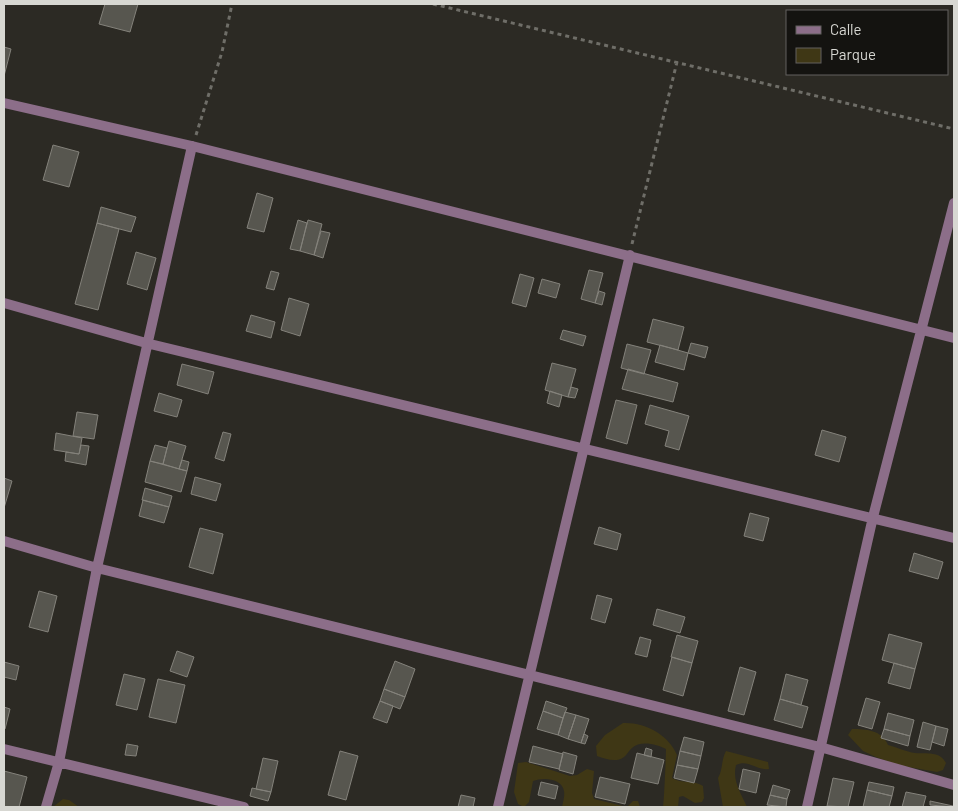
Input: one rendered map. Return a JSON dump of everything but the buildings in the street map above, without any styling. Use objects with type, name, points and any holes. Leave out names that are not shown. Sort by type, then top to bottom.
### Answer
[{"type":"street","points":[[4,103],[192,146],[954,338]]},
{"type":"street","points":[[46,807],[59,762],[97,568],[192,146]]},
{"type":"street","points":[[807,807],[873,517],[954,203]]},
{"type":"street","points":[[498,807],[630,255]]},
{"type":"street","points":[[4,303],[146,344],[873,517],[954,538]]},
{"type":"street","points":[[4,541],[97,568],[820,748],[954,785]]},
{"type":"street","points":[[4,749],[244,807]]},
{"type":"path","points":[[192,146],[222,52],[232,4]]},
{"type":"path","points":[[433,4],[954,128]]},
{"type":"path","points":[[630,255],[677,62]]},
{"type":"green space","points":[[623,723],[648,727],[668,741],[677,755],[672,778],[703,786],[704,798],[702,802],[695,803],[683,796],[679,797],[678,807],[663,807],[666,749],[662,747],[653,744],[639,744],[618,760],[597,756],[596,746],[605,735]]},
{"type":"green space","points":[[852,729],[873,731],[882,736],[888,745],[912,752],[937,755],[946,763],[943,770],[937,772],[897,765],[863,751],[848,735]]},
{"type":"green space","points":[[726,751],[768,762],[769,769],[745,763],[736,765],[736,782],[747,807],[723,807],[718,778]]},
{"type":"green space","points":[[526,762],[570,776],[577,775],[587,769],[594,771],[592,793],[594,799],[627,807],[562,807],[563,787],[556,781],[542,779],[533,781],[529,802],[524,807],[518,804],[514,792],[518,763]]},
{"type":"green space","points":[[63,799],[69,800],[79,807],[53,807]]},
{"type":"green space","points":[[633,801],[638,801],[640,807],[627,807]]}]
